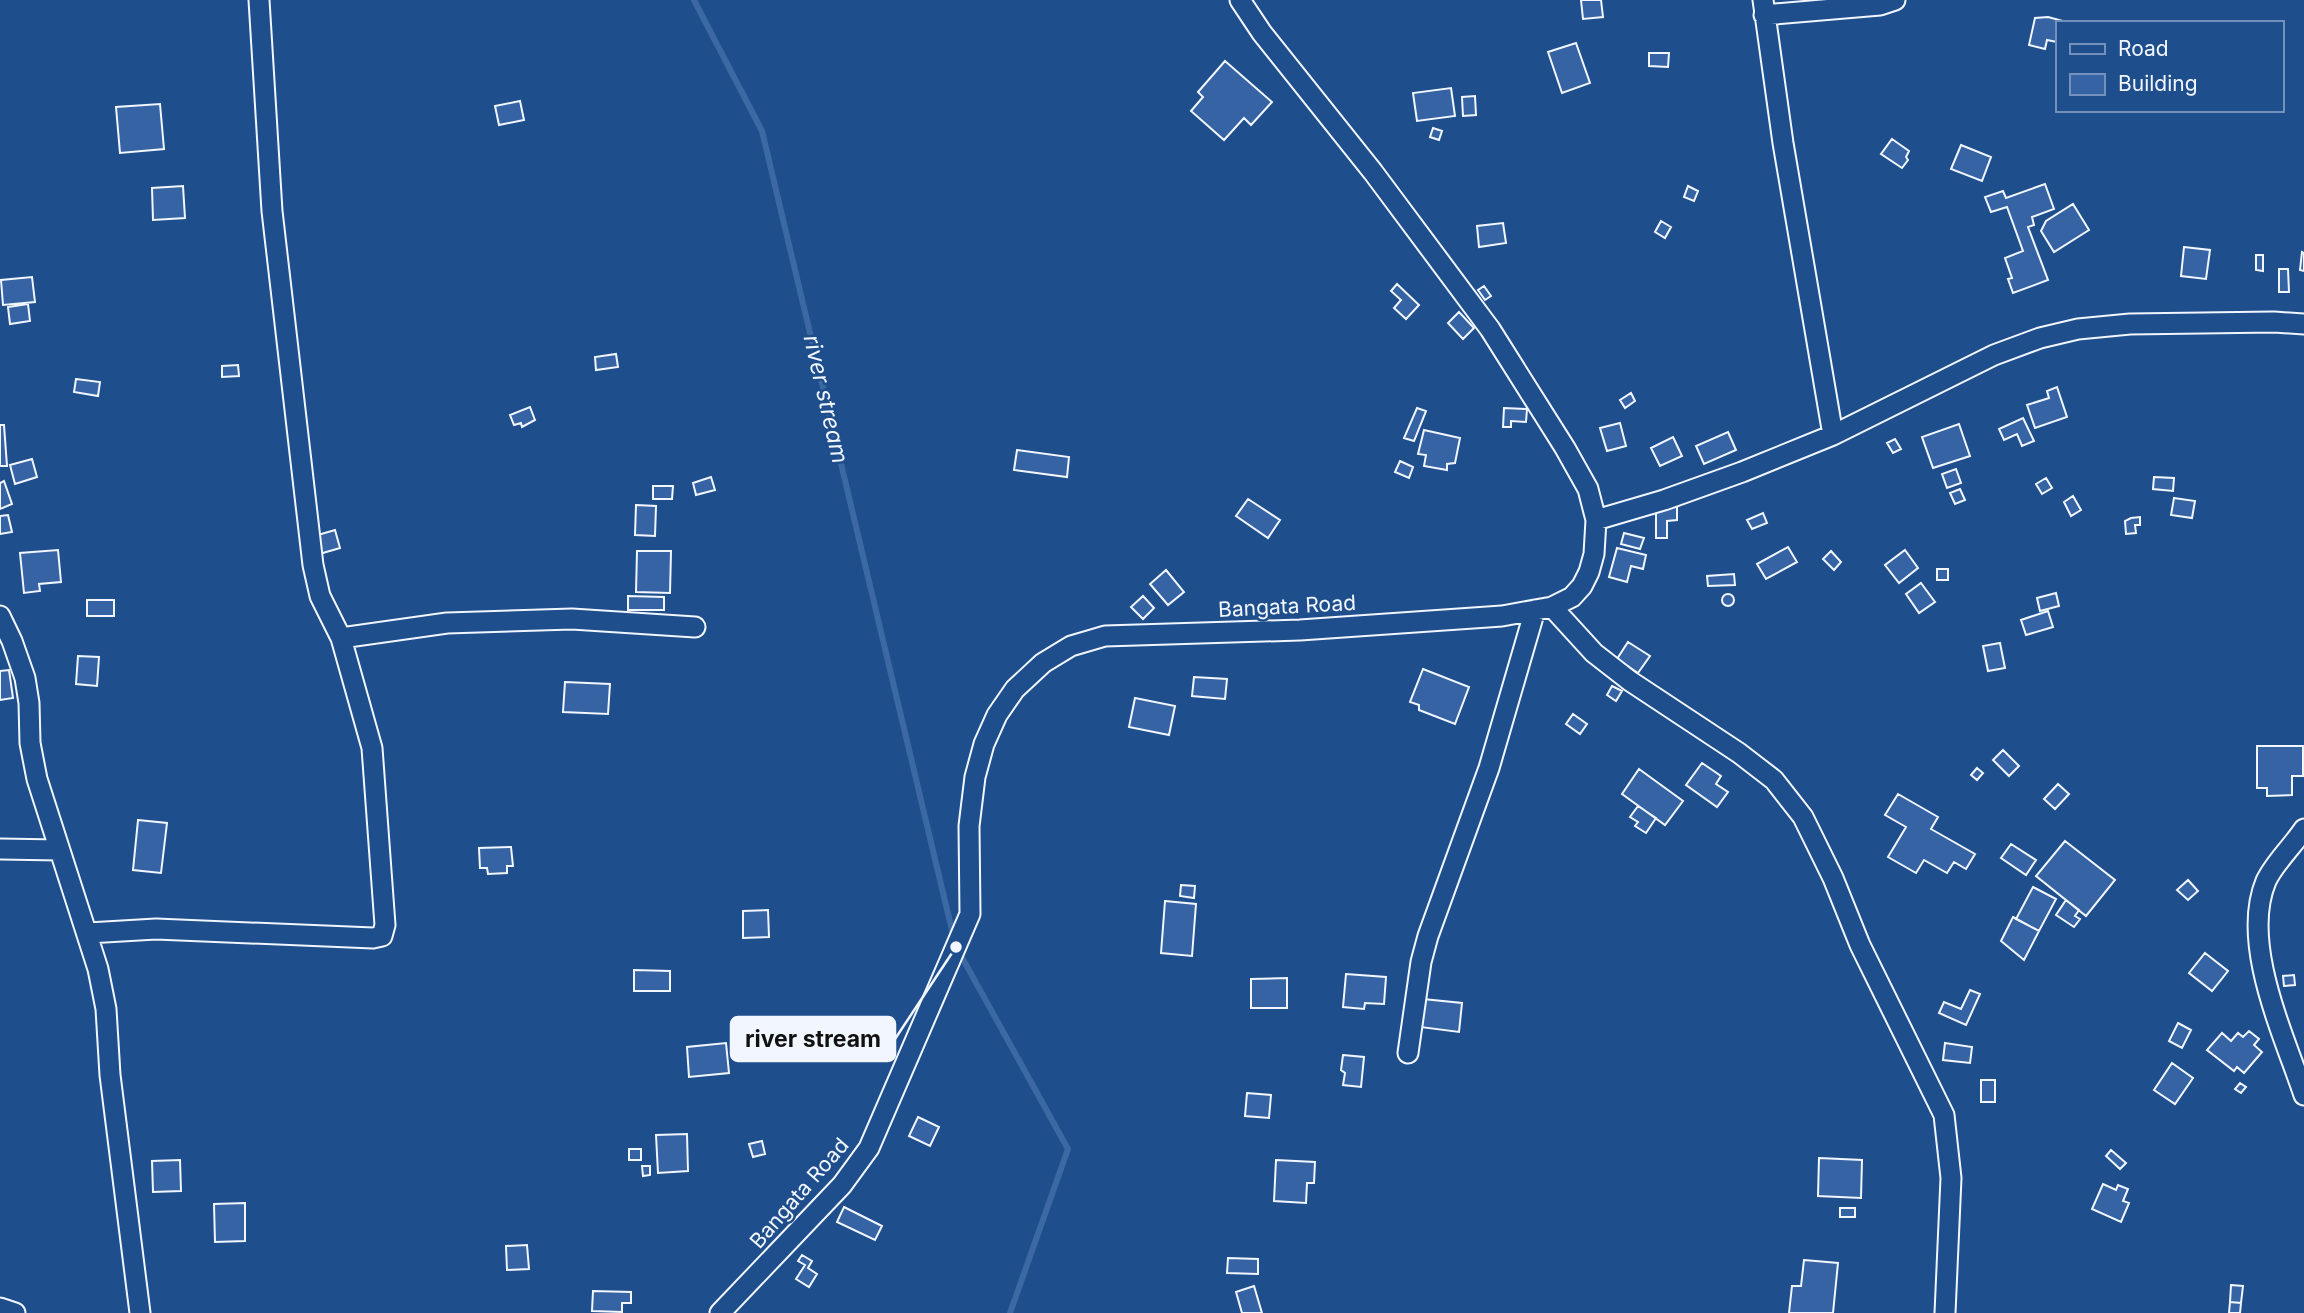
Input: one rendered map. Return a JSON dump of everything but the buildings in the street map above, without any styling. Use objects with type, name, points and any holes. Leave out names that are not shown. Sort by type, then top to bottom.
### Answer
[{"type":"street","points":[[88,933],[156,929],[373,939],[382,936],[385,925],[372,748],[341,638],[320,596],[313,565],[272,211],[259,0]]},
{"type":"street","name":"Bangata Road","points":[[720,1313],[842,1185],[869,1147],[970,914],[969,826],[975,777],[984,744],[997,715],[1015,689],[1043,663],[1071,646],[1105,636],[1300,630],[1502,616],[1544,608],[1572,597],[1589,572],[1594,554],[1596,520],[1588,489],[1565,447],[1490,329],[1373,172],[1262,33],[1240,0]]},
{"type":"street","points":[[1833,435],[1783,143],[1763,7],[1880,5],[1895,0]]},
{"type":"street","points":[[1596,520],[1729,477],[1833,435],[1994,355],[2040,338],[2130,324],[2304,324]]},
{"type":"street","points":[[1408,1053],[1420,962],[1427,936],[1486,779],[1544,608],[1630,681],[1729,746],[1774,780],[1803,817],[1833,878],[1860,945],[1944,1115],[1951,1178],[1945,1313]]},
{"type":"street","points":[[0,616],[12,640],[25,678],[32,755],[37,779],[98,969],[106,1009],[110,1075],[140,1313]]},
{"type":"street","points":[[341,638],[447,623],[572,619],[695,627]]},
{"type":"street","points":[[2304,829],[2267,880],[2259,916],[2258,939],[2262,966],[2304,1095]]},
{"type":"street","points":[[0,849],[59,850]]},
{"type":"street","points":[[0,1308],[15,1313]]},
{"type":"waterway","name":"river stream","points":[[694,0],[762,131],[954,939]]},
{"type":"waterway","name":"river stream","points":[[959,952],[1068,1149],[1010,1313]]},
{"type":"place","name":"river stream","points":[[956,947]]}]
